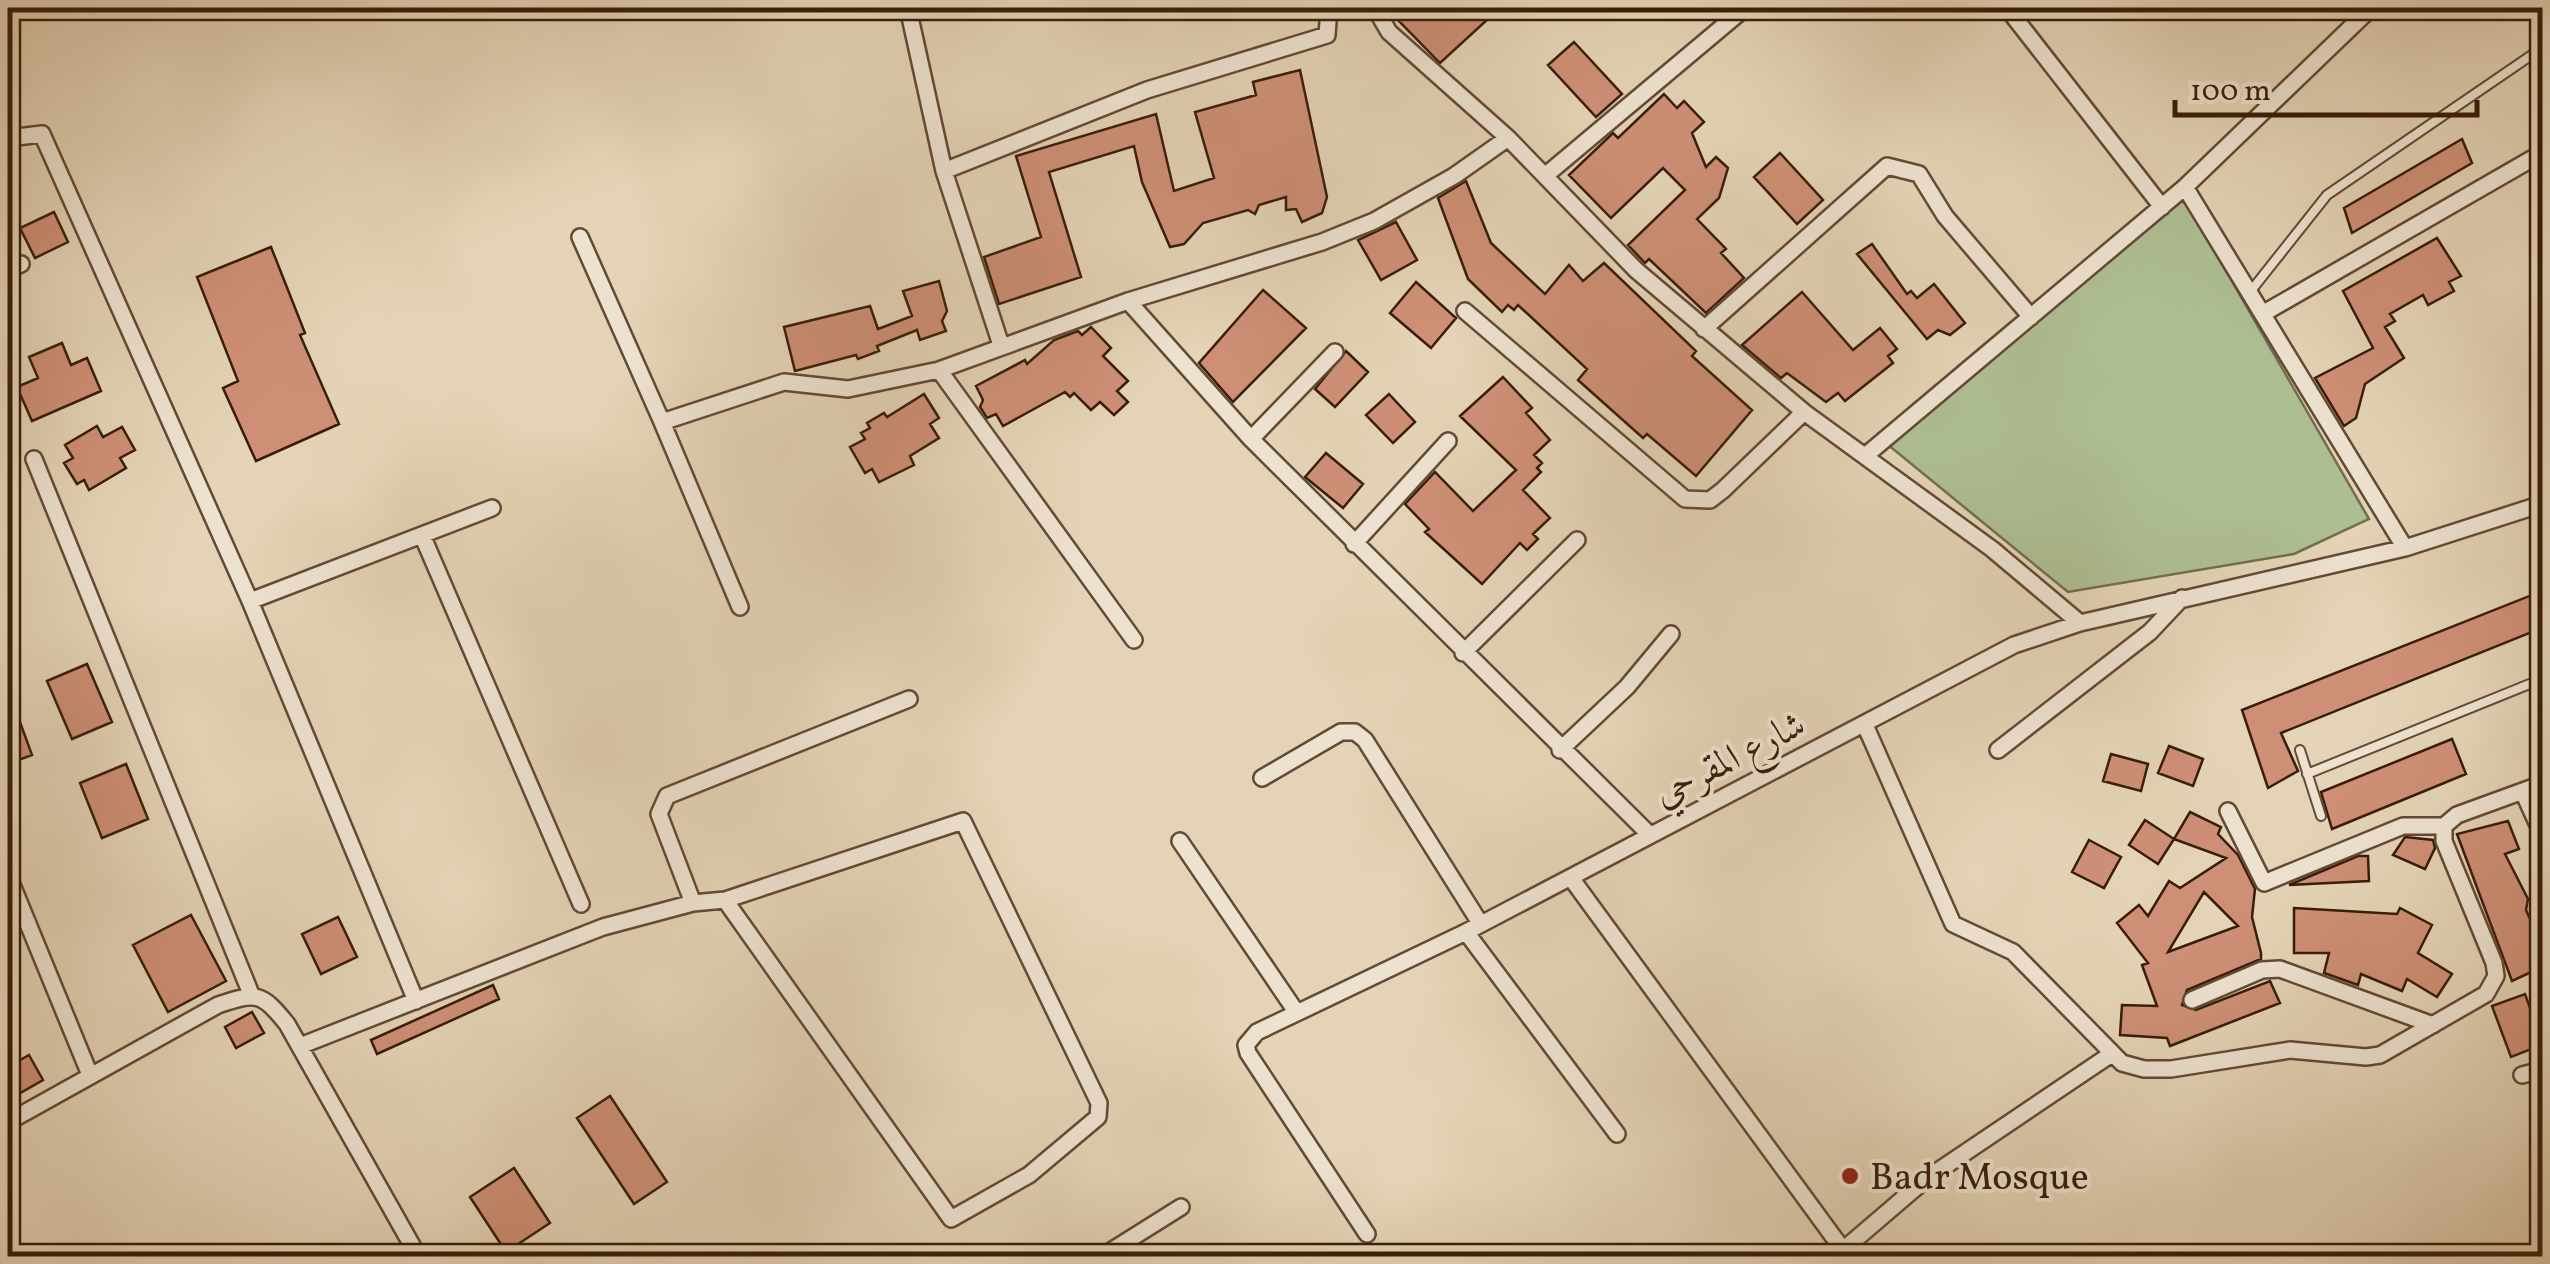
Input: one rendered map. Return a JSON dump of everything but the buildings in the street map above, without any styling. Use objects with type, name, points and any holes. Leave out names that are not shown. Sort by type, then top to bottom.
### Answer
[{"type":"street","points":[[908,8],[944,171],[1001,345]]},
{"type":"street","points":[[944,171],[1146,90],[1327,35],[1328,8]]},
{"type":"street","points":[[1375,8],[1390,32],[1508,138],[1636,270],[1804,412],[1992,549],[2080,623]]},
{"type":"street","points":[[1546,175],[1745,8]]},
{"type":"street","points":[[2007,8],[2162,208]]},
{"type":"street","points":[[1865,456],[2162,208],[2371,8]]},
{"type":"street","points":[[8,138],[42,134],[250,600],[416,1000]]},
{"type":"street","points":[[662,422],[784,382],[848,389],[939,370],[1128,301],[1322,242],[1374,220],[1454,176],[1508,138]]},
{"type":"street","points":[[2264,313],[2542,153]]},
{"type":"street","points":[[1704,328],[1886,166],[1920,174],[1945,216],[2031,317]]},
{"type":"street","points":[[2185,187],[2406,548]]},
{"type":"street","points":[[580,238],[740,607]]},
{"type":"street","name":"شارع المقرحي","points":[[1128,301],[1251,439],[1560,750],[1650,835],[2014,645],[2080,623],[2406,548],[2542,504]]},
{"type":"street","points":[[1465,311],[1685,499],[1710,500],[1804,412]]},
{"type":"street","points":[[1251,439],[1335,352]]},
{"type":"street","points":[[939,370],[1134,640]]},
{"type":"street","points":[[1354,544],[1448,440]]},
{"type":"street","points":[[34,459],[251,994]]},
{"type":"street","points":[[250,600],[492,508]]},
{"type":"street","points":[[422,535],[581,904]]},
{"type":"street","points":[[1463,653],[1576,540]]},
{"type":"street","points":[[1998,750],[2150,632],[2182,598]]},
{"type":"street","points":[[1560,750],[1627,688],[1671,634]]},
{"type":"street","points":[[693,903],[659,814],[666,796],[909,699]]},
{"type":"street","points":[[1865,725],[1952,924],[2012,952],[2110,1055],[2144,1069],[2290,1050],[2366,1058],[2433,1026],[2486,994],[2496,976],[2444,841],[2444,826]]},
{"type":"street","points":[[1262,778],[1341,732],[1355,732],[1365,740],[1473,927],[1617,1134]]},
{"type":"street","points":[[2228,811],[2264,883],[2403,826],[2444,826],[2457,816],[2542,784]]},
{"type":"street","points":[[2523,792],[2542,834]]},
{"type":"street","points":[[300,1046],[603,927],[693,903],[726,900],[963,820],[1100,1103],[1098,1117],[1029,1174],[951,1219],[726,900]]},
{"type":"street","points":[[1367,1234],[1246,1045],[1257,1032],[1571,878],[1650,835]]},
{"type":"street","points":[[1180,841],[1297,1014]]},
{"type":"street","points":[[8,875],[90,1075]]},
{"type":"street","points":[[1571,878],[1840,1253],[1926,1179],[2110,1055]]},
{"type":"street","points":[[2192,1000],[2262,970],[2280,969],[2433,1026]]},
{"type":"street","points":[[8,1122],[218,1005],[251,994],[268,1000],[300,1046],[418,1256]]},
{"type":"street","points":[[2522,1075],[2542,1070]]},
{"type":"street","points":[[1103,1256],[1181,1206]]},
{"type":"lane","points":[[2250,292],[2326,195],[2542,48]]},
{"type":"lane","points":[[2307,774],[2542,680]]},
{"type":"lane","points":[[2300,750],[2321,816]]},
{"type":"green space","points":[[2184,198],[2369,519],[2294,554],[2068,592],[1887,444]]},
{"type":"place","name":"Badr Mosque","points":[[1850,1176]]}]
